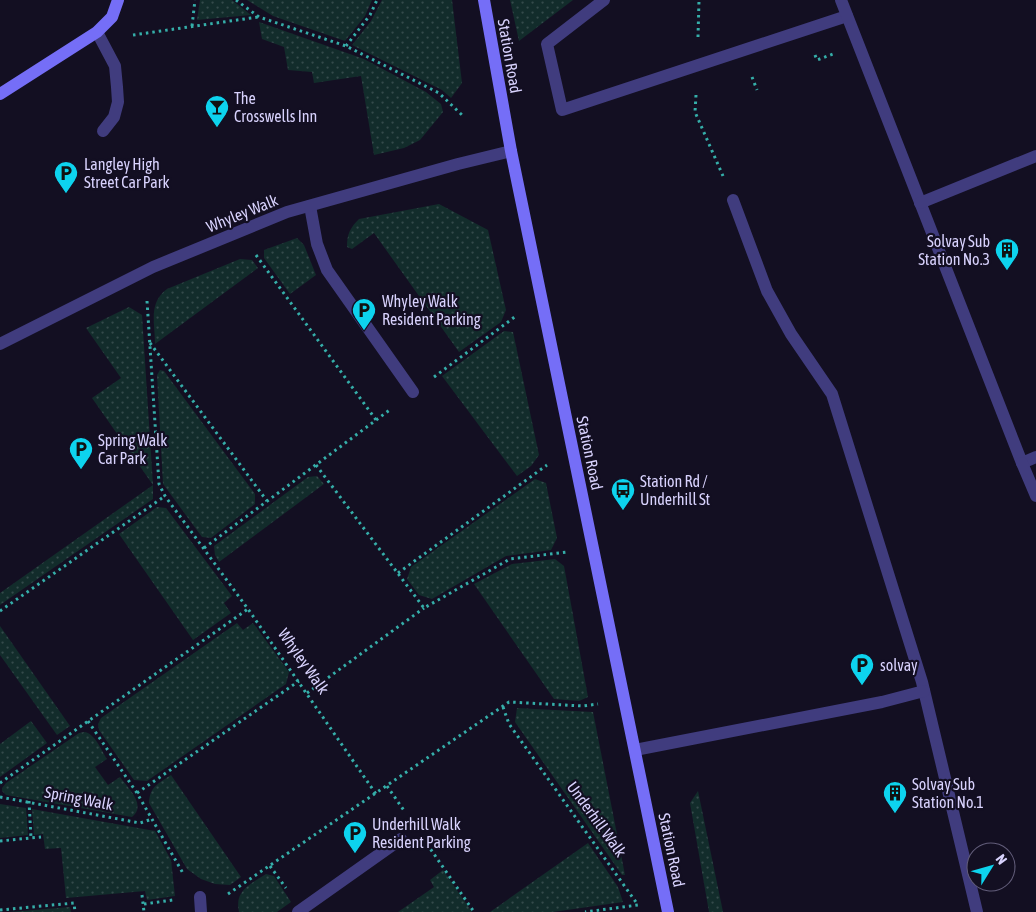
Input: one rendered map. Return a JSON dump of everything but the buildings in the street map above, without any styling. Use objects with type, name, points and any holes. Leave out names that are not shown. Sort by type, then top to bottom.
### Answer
[{"type":"main road","points":[[0,94],[97,32],[112,17],[118,0]]},
{"type":"main road","name":"Station Road","points":[[484,0],[511,151],[668,912]]},
{"type":"street","points":[[604,0],[547,44],[562,110],[847,16]]},
{"type":"street","points":[[841,0],[1036,496]]},
{"type":"street","points":[[97,32],[115,66],[118,102],[114,117],[103,131]]},
{"type":"street","name":"Whyley Walk","points":[[0,344],[153,267],[287,212],[511,151]]},
{"type":"street","points":[[920,203],[1036,156]]},
{"type":"street","points":[[732,200],[767,291],[791,334],[832,394],[924,691],[977,912]]},
{"type":"street","points":[[310,206],[318,244],[327,270],[413,392]]},
{"type":"street","points":[[1022,463],[1036,457]]},
{"type":"street","points":[[635,750],[882,702],[924,691]]},
{"type":"street","points":[[298,912],[401,839]]},
{"type":"street","points":[[200,897],[201,912]]},
{"type":"path","points":[[192,26],[195,0]]},
{"type":"path","points":[[236,0],[259,16],[346,46],[439,93],[462,115]]},
{"type":"path","points":[[346,46],[370,15],[377,0]]},
{"type":"path","points":[[699,0],[695,112],[732,200]]},
{"type":"path","points":[[133,36],[259,16]]},
{"type":"path","points":[[252,248],[376,420]]},
{"type":"path","name":"Whyley Walk","points":[[147,300],[159,484],[165,496],[299,681],[376,794]]},
{"type":"path","points":[[204,548],[516,316]]},
{"type":"path","points":[[149,342],[267,501]]},
{"type":"path","points":[[398,573],[548,464]]},
{"type":"path","points":[[316,465],[424,608]]},
{"type":"path","points":[[0,612],[165,496]]},
{"type":"path","points":[[307,693],[424,608],[510,559],[567,552]]},
{"type":"path","points":[[0,783],[248,609]]},
{"type":"path","points":[[137,793],[299,681]]},
{"type":"path","points":[[228,894],[509,702],[583,706],[598,704]]},
{"type":"path","name":"Underhill Walk","points":[[503,707],[509,724],[638,905],[585,912]]},
{"type":"path","points":[[88,721],[137,793],[187,880]]},
{"type":"path","points":[[387,786],[407,815]]},
{"type":"path","name":"Spring Walk","points":[[0,798],[140,823],[152,819]]},
{"type":"path","points":[[29,802],[31,838]]},
{"type":"path","points":[[422,836],[474,912]]},
{"type":"path","points":[[0,841],[41,837]]},
{"type":"path","points":[[142,895],[144,912]]},
{"type":"path","points":[[144,904],[181,899]]},
{"type":"path","points":[[0,910],[74,903],[75,912]]},
{"type":"green space","points":[[200,0],[232,0],[251,15],[197,20]]},
{"type":"green space","points":[[247,0],[372,0],[365,16],[345,41],[273,16]]},
{"type":"green space","points":[[382,0],[452,0],[462,83],[451,98],[442,90],[352,45],[371,21]]},
{"type":"green space","points":[[510,0],[573,0],[519,41]]},
{"type":"green space","points":[[259,22],[364,59],[426,92],[441,104],[443,112],[420,140],[404,148],[374,155],[361,76],[314,83],[312,72],[288,70],[284,47],[262,39]]},
{"type":"green space","points":[[439,204],[488,230],[506,310],[501,322],[459,352],[374,233],[352,249],[347,247],[353,225],[359,219]]},
{"type":"green space","points":[[297,238],[304,245],[316,275],[290,294],[264,258],[264,250]]},
{"type":"green space","points":[[240,259],[252,260],[258,268],[155,344],[155,307],[161,295],[167,289]]},
{"type":"green space","points":[[129,307],[142,315],[153,485],[92,398],[121,378],[86,328]]},
{"type":"green space","points":[[504,331],[513,332],[539,455],[531,466],[517,476],[442,376]]},
{"type":"green space","points":[[160,370],[164,371],[255,494],[255,504],[211,538],[202,537],[163,484],[157,375]]},
{"type":"green space","points":[[317,476],[324,484],[219,562],[215,555],[214,546],[308,477]]},
{"type":"green space","points":[[535,479],[546,483],[557,538],[551,550],[506,556],[432,599],[419,595],[407,579],[411,567]]},
{"type":"green space","points":[[153,485],[153,499],[0,605],[0,593]]},
{"type":"green space","points":[[157,507],[166,508],[232,596],[224,603],[231,613],[193,640],[119,534]]},
{"type":"green space","points":[[555,559],[564,566],[588,697],[579,701],[554,699],[474,584],[512,564]]},
{"type":"green space","points":[[237,623],[243,630],[253,623],[289,672],[286,684],[147,781],[134,780],[99,730],[98,724],[101,718]]},
{"type":"green space","points":[[0,626],[70,726],[57,735],[0,655]]},
{"type":"green space","points":[[517,708],[593,712],[625,875],[622,875],[515,722]]},
{"type":"green space","points":[[31,721],[47,743],[0,777],[0,744]]},
{"type":"green space","points":[[84,732],[95,739],[107,759],[95,767],[108,785],[120,777],[135,797],[138,807],[132,817],[6,795],[2,791],[6,783],[79,733]]},
{"type":"green space","points":[[171,775],[241,877],[230,885],[215,884],[201,879],[187,869],[149,803],[153,789]]},
{"type":"green space","points":[[698,791],[723,912],[709,912],[690,803]]},
{"type":"green space","points":[[0,804],[26,808],[28,835],[0,838]]},
{"type":"green space","points":[[32,809],[155,831],[171,860],[175,896],[147,900],[145,891],[66,898],[61,848],[45,849],[43,834],[34,835]]},
{"type":"green space","points":[[588,843],[618,887],[623,902],[553,912],[490,912]]},
{"type":"green space","points":[[443,870],[472,912],[398,912],[434,887],[430,880]]},
{"type":"green space","points":[[266,874],[274,876],[291,902],[277,912],[239,912],[238,904],[241,893]]},
{"type":"green space","points":[[70,907],[71,912],[10,912]]},
{"type":"place","name":"The Crosswells Inn","points":[[217,128]]},
{"type":"place","name":"Langley High Street Car Park","points":[[66,194]]},
{"type":"place","name":"Solvay Sub Station No.3","points":[[1007,271]]},
{"type":"place","name":"Whyley Walk Resident Parking","points":[[364,331]]},
{"type":"place","name":"Spring Walk Car Park","points":[[81,470]]},
{"type":"place","name":"Station Rd / Underhill St","points":[[623,511]]},
{"type":"place","name":"solvay","points":[[862,686]]},
{"type":"place","name":"Solvay Sub Station No.1","points":[[895,814]]},
{"type":"place","name":"Underhill Walk Resident Parking","points":[[355,854]]}]
